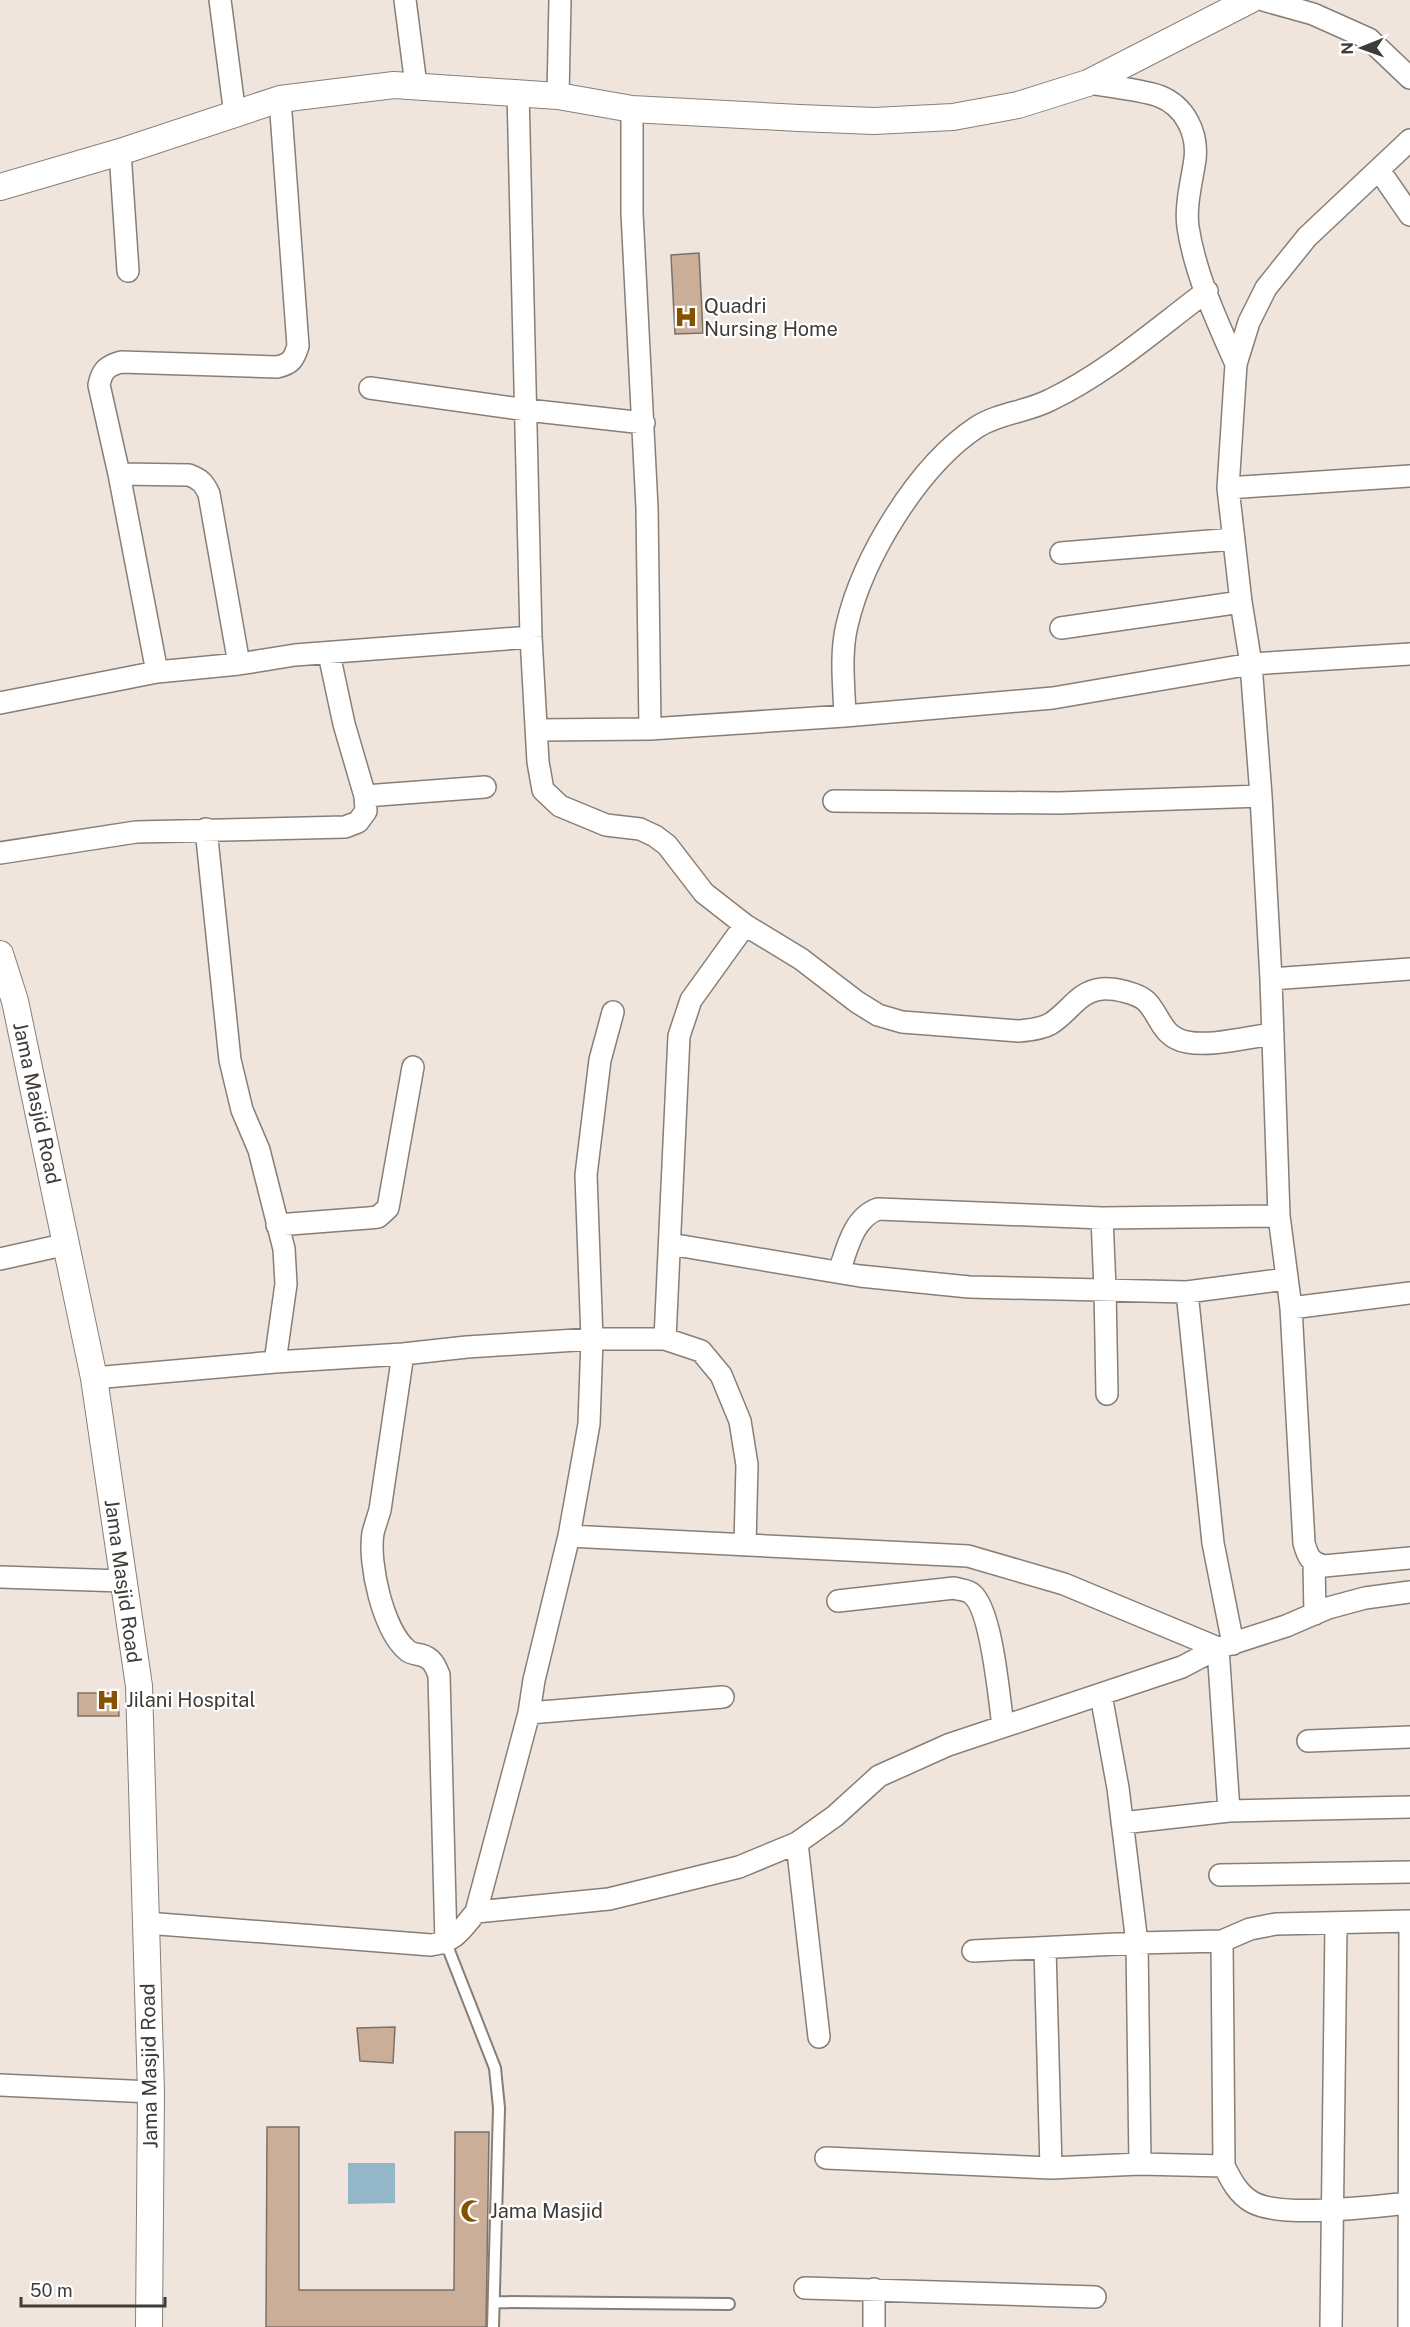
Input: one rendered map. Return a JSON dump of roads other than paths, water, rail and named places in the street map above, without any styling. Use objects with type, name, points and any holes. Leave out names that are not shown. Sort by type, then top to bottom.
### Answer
[{"type":"street","points":[[220,0],[235,115]]},
{"type":"street","points":[[405,0],[416,85]]},
{"type":"street","points":[[558,96],[560,0]]},
{"type":"street","points":[[0,188],[120,152],[280,99],[394,85],[558,96],[632,109],[873,121],[953,117],[1018,105],[1088,83],[1250,0]]},
{"type":"street","points":[[1263,0],[1313,14],[1369,39],[1410,78]]},
{"type":"street","points":[[1088,83],[1160,97],[1183,113],[1193,132],[1195,156],[1188,224],[1194,255],[1236,364]]},
{"type":"street","points":[[518,92],[531,637],[538,762],[543,790],[560,806],[606,825],[639,830],[656,836],[667,845],[704,892],[745,926],[801,959],[857,1002],[878,1015],[902,1022],[1019,1031],[1037,1029],[1051,1024],[1083,995],[1103,989],[1127,993],[1145,1001],[1161,1026],[1172,1037],[1187,1042],[1209,1042],[1273,1034]]},
{"type":"street","points":[[157,672],[119,474],[99,384],[101,374],[108,366],[120,362],[277,367],[287,365],[294,358],[298,346],[280,99]]},
{"type":"street","points":[[632,109],[632,213],[644,423],[650,729]]},
{"type":"street","points":[[1410,140],[1307,237],[1266,288],[1250,322],[1236,364],[1228,488],[1241,602],[1251,664],[1261,796],[1271,979],[1279,1216],[1291,1308],[1304,1543],[1308,1556],[1314,1563],[1324,1566],[1410,1558]]},
{"type":"street","points":[[120,152],[128,271]]},
{"type":"street","points":[[1380,170],[1410,215]]},
{"type":"street","points":[[844,716],[843,651],[847,625],[864,571],[898,513],[939,459],[978,426],[1006,414],[1049,401],[1097,373],[1207,291]]},
{"type":"street","points":[[370,388],[527,410],[644,423]]},
{"type":"street","points":[[119,474],[189,475],[204,483],[208,494],[239,664]]},
{"type":"street","points":[[1228,488],[1410,477]]},
{"type":"street","points":[[1061,553],[1234,539]]},
{"type":"street","points":[[1061,628],[1241,602]]},
{"type":"street","points":[[0,703],[157,672],[239,664],[295,655],[531,637]]},
{"type":"street","points":[[0,853],[136,832],[345,827],[358,822],[366,811],[365,796],[344,724],[329,654]]},
{"type":"street","points":[[537,730],[650,729],[844,716],[1053,698],[1251,664],[1410,654]]},
{"type":"street","points":[[365,796],[485,787]]},
{"type":"street","points":[[834,801],[1059,803],[1261,796]]},
{"type":"street","points":[[206,829],[230,1060],[242,1110],[259,1150],[284,1249],[285,1284],[275,1362]]},
{"type":"street","points":[[665,1339],[679,1036],[691,1000],[745,926]]},
{"type":"street","name":"Jama Masjid Road","points":[[0,954],[15,1001],[94,1378],[139,1686],[151,2092],[149,2327]]},
{"type":"street","points":[[1271,979],[1410,969]]},
{"type":"street","points":[[146,1923],[431,1945],[446,1943],[456,1937],[476,1912],[529,1713],[534,1680],[569,1536],[589,1425],[592,1340],[586,1175],[600,1060],[613,1012]]},
{"type":"street","points":[[277,1225],[368,1218],[378,1216],[388,1208],[413,1067]]},
{"type":"street","points":[[839,1272],[857,1225],[863,1217],[878,1209],[1102,1218],[1279,1216]]},
{"type":"street","points":[[1102,1218],[1107,1394]]},
{"type":"street","points":[[0,1259],[67,1244]]},
{"type":"street","points":[[670,1244],[839,1272],[969,1287],[1187,1292],[1286,1279]]},
{"type":"street","points":[[1187,1292],[1226,1646],[1229,1811]]},
{"type":"street","points":[[1291,1308],[1410,1293]]},
{"type":"street","points":[[94,1378],[467,1347],[592,1340],[665,1339],[701,1351],[722,1375],[740,1421],[747,1465],[745,1545]]},
{"type":"street","points":[[403,1354],[396,1387],[380,1510],[373,1533],[372,1563],[381,1601],[394,1636],[409,1653],[423,1655],[432,1660],[439,1675],[446,1943]]},
{"type":"street","points":[[569,1536],[968,1556],[1064,1584],[1226,1646]]},
{"type":"street","points":[[1314,1563],[1315,1614]]},
{"type":"street","points":[[0,1577],[123,1581]]},
{"type":"street","points":[[838,1601],[954,1588],[971,1593],[981,1605],[989,1632],[1004,1726]]},
{"type":"street","points":[[476,1912],[609,1899],[739,1867],[797,1843],[834,1816],[879,1776],[948,1745],[1182,1667],[1226,1646],[1315,1614],[1365,1598],[1410,1592]]},
{"type":"street","points":[[1101,1695],[1122,1823],[1137,1943],[1140,2164]]},
{"type":"street","points":[[529,1713],[723,1697]]},
{"type":"street","points":[[1308,1741],[1410,1737]]},
{"type":"street","points":[[1122,1823],[1229,1811],[1410,1808]]},
{"type":"street","points":[[797,1843],[819,2037]]},
{"type":"street","points":[[1220,1875],[1410,1872]]},
{"type":"street","points":[[973,1951],[1222,1941],[1250,1929],[1276,1924],[1410,1921],[1408,2327]]},
{"type":"street","points":[[1331,2327],[1336,1924]]},
{"type":"street","points":[[1222,1941],[1224,2166],[1234,2187],[1252,2203],[1277,2210],[1332,2210],[1410,2203]]},
{"type":"street","points":[[1045,1948],[1052,2168]]},
{"type":"street","points":[[0,2085],[151,2092]]},
{"type":"street","points":[[826,2158],[1052,2168],[1140,2164],[1224,2166]]},
{"type":"street","points":[[805,2288],[1095,2297]]},
{"type":"street","points":[[874,2289],[874,2327]]},
{"type":"lane","points":[[446,1943],[495,2068],[499,2108],[493,2327]]},
{"type":"lane","points":[[494,2302],[729,2304]]},
{"type":"water","points":[[348,2163],[395,2163],[395,2203],[348,2204]]},
{"type":"place","name":"Quadri Nursing Home","points":[[686,317]]},
{"type":"place","name":"Jilani Hospital","points":[[108,1700]]},
{"type":"place","name":"Jama Masjid","points":[[472,2211]]}]
